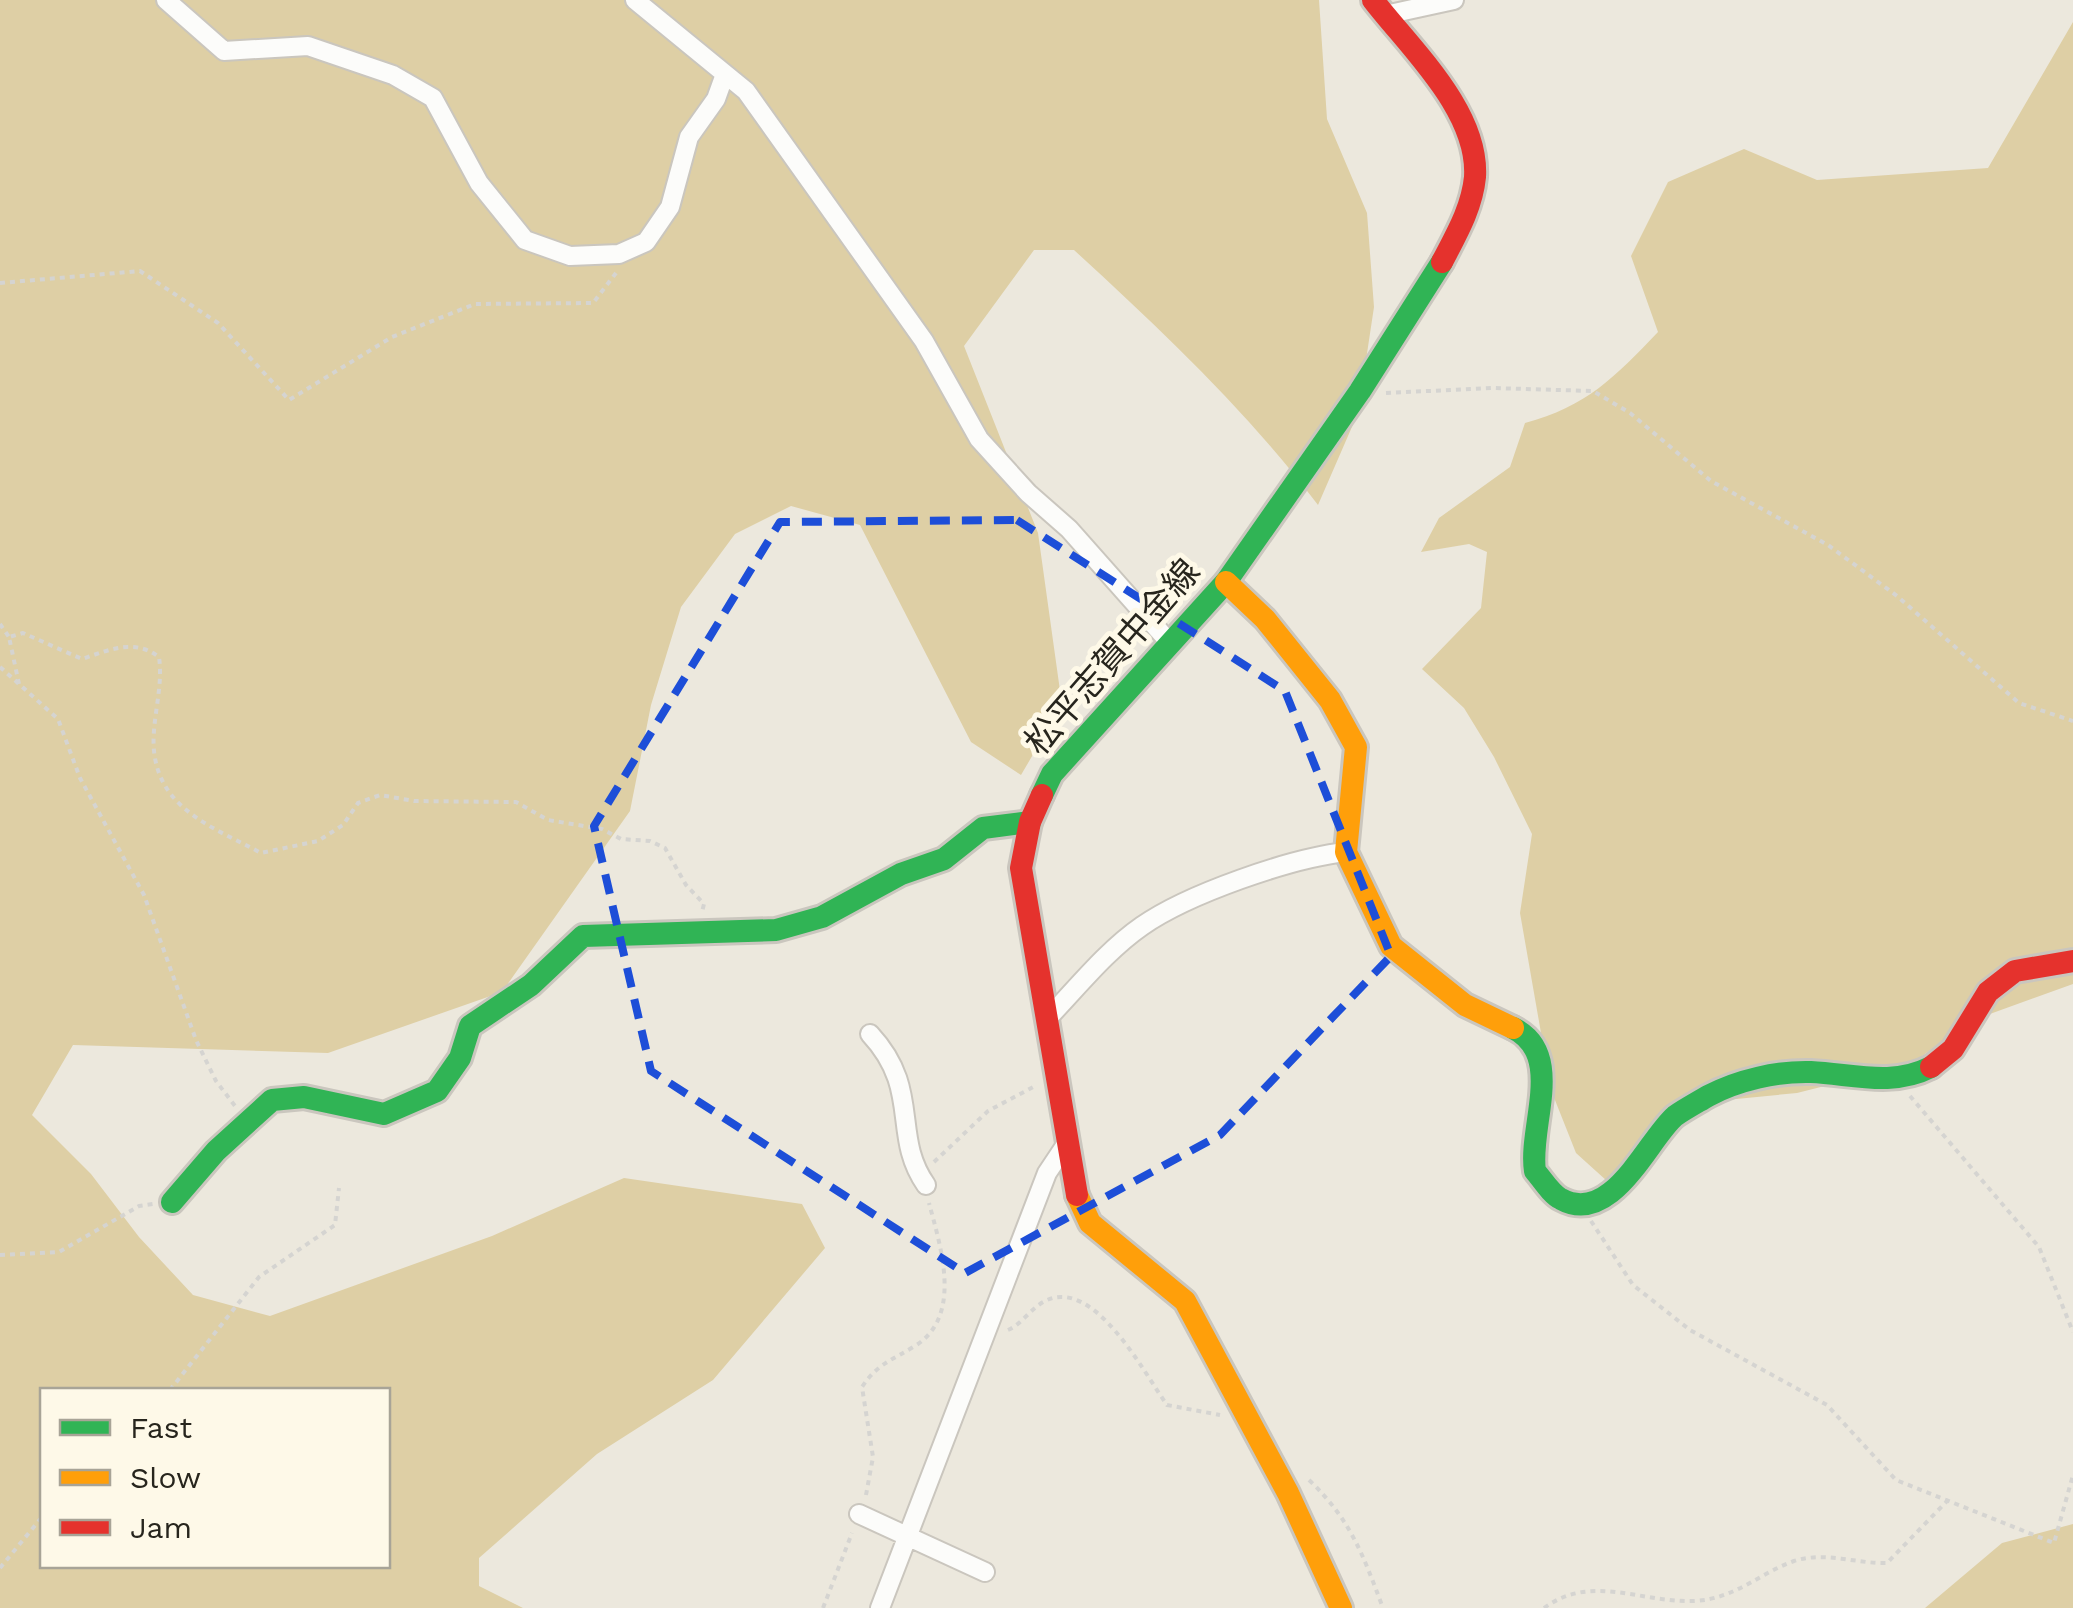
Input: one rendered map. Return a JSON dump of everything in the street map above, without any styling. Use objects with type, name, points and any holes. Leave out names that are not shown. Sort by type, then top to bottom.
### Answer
[{"type":"street","points":[[166,0],[224,51],[308,46],[393,75],[432,98],[479,183],[525,240],[570,256],[618,254],[646,242],[670,207],[689,137],[716,99],[725,74]]},
{"type":"street","points":[[636,0],[746,91],[924,341],[978,439],[1028,493],[1070,528],[1170,644]]},
{"type":"street","points":[[1379,8],[1454,0]]},
{"type":"street","name":"松平志賀中金線","points":[[1341,1608],[1288,1493],[1186,1302],[1090,1223],[1074,1188],[1021,868],[1030,822],[1052,774],[1226,582],[1360,391],[1457,234],[1475,174],[1468,138],[1452,102],[1379,8]]},
{"type":"street","points":[[1226,582],[1265,619],[1330,700],[1356,747],[1346,852],[1391,946],[1465,1005],[1520,1031],[1539,1054],[1542,1083],[1533,1139],[1536,1171],[1560,1199],[1579,1203],[1626,1181],[1674,1117],[1710,1095],[1748,1080],[1806,1072],[1895,1080],[1928,1069],[1953,1049],[1988,992],[2015,971],[2073,961]]},
{"type":"street","points":[[172,1202],[272,1100],[304,1097],[384,1114],[437,1091],[460,1058],[470,1026],[532,984],[583,936],[776,930],[822,917],[900,874],[944,860],[983,828],[1030,822]]},
{"type":"street","points":[[1047,1019],[1140,927],[1174,908],[1291,863],[1346,852]]},
{"type":"street","points":[[870,1034],[888,1054],[905,1093],[912,1166],[926,1185]]},
{"type":"street","points":[[880,1608],[911,1536],[1047,1173],[1066,1146]]},
{"type":"street","points":[[859,1514],[985,1572]]},
{"type":"path","points":[[0,283],[140,271],[218,322],[289,400],[392,337],[475,304],[593,303],[616,275],[618,254]]},
{"type":"path","points":[[1360,391],[1592,391],[1630,413],[1711,481],[1828,545],[1896,596],[2019,703],[2073,721]]},
{"type":"path","points":[[0,624],[9,637],[19,684]]},
{"type":"path","points":[[9,637],[23,633],[82,659],[119,646],[145,646],[159,657],[162,682],[154,758],[169,796],[188,812],[261,854],[318,841],[343,825],[358,803],[380,796],[414,801],[516,802],[548,820],[602,828],[621,839],[650,841],[665,848],[686,885],[704,904],[698,932]]},
{"type":"path","points":[[0,667],[58,719],[80,778],[144,895],[196,1040],[216,1081],[250,1119]]},
{"type":"path","points":[[823,1608],[859,1514],[873,1457],[862,1387],[875,1366],[932,1332],[942,1313],[942,1268],[926,1171],[988,1111],[1030,1087],[1056,1080]]},
{"type":"path","points":[[1895,1080],[2039,1247],[2073,1332]]},
{"type":"path","points":[[172,1388],[259,1277],[335,1224],[339,1188]]},
{"type":"path","points":[[0,1255],[59,1252],[139,1206],[172,1202]]},
{"type":"path","points":[[1579,1203],[1633,1286],[1690,1330],[1827,1406],[1862,1438],[1896,1480],[2054,1544],[2073,1475]]},
{"type":"path","points":[[988,1330],[1012,1329],[1046,1300],[1068,1297],[1102,1313],[1167,1405],[1248,1420]]},
{"type":"path","points":[[1296,1469],[1338,1508],[1356,1537],[1383,1608]]},
{"type":"path","points":[[1544,1608],[1563,1594],[1585,1589],[1690,1601],[1717,1599],[1796,1561],[1837,1557],[1888,1563],[1949,1499]]},
{"type":"path","points":[[0,1568],[40,1519]]},
{"type":"highlighted area","points":[[1017,520],[1285,691],[1391,956],[1220,1135],[965,1273],[651,1071],[594,826],[780,522]]},
{"type":"shaded area","points":[[0,0],[1319,0],[1327,119],[1367,213],[1374,307],[1358,413],[1318,505],[1232,404],[1074,250],[1034,250],[964,346],[1038,533],[1062,705],[1021,775],[971,742],[860,525],[791,506],[735,534],[681,607],[651,705],[630,811],[502,992],[328,1053],[73,1045],[32,1115],[91,1174],[139,1237],[193,1295],[270,1316],[492,1236],[624,1178],[802,1204],[825,1248],[713,1380],[597,1454],[479,1558],[479,1586],[523,1608],[0,1608]]},
{"type":"shaded area","points":[[2073,22],[2073,984],[1965,1023],[1912,1064],[1797,1093],[1726,1100],[1662,1132],[1607,1181],[1576,1153],[1551,1090],[1520,913],[1532,834],[1494,757],[1464,708],[1422,669],[1481,608],[1487,552],[1469,544],[1421,552],[1439,518],[1510,467],[1525,423],[1583,399],[1628,363],[1658,332],[1631,256],[1668,182],[1744,149],[1817,180],[1988,168]]},
{"type":"shaded area","points":[[2073,1524],[2073,1608],[1925,1608],[2002,1543]]},
{"type":"traffic: fast","points":[[1042,795],[1052,774],[1226,582],[1360,391],[1442,262]]},
{"type":"traffic: fast","points":[[172,1202],[216,1151],[272,1100],[304,1097],[384,1114],[437,1091],[460,1058],[470,1026],[531,985],[583,936],[776,930],[822,917],[901,874],[944,859],[983,828],[1030,822]]},
{"type":"traffic: fast","points":[[1513,1028],[1529,1040],[1538,1055],[1541,1073],[1535,1171],[1557,1197],[1579,1204],[1597,1201],[1612,1191],[1675,1116],[1732,1085],[1785,1073],[1887,1078],[1931,1067]]},
{"type":"traffic: slow","points":[[1226,582],[1265,619],[1330,700],[1356,747],[1346,852],[1391,946],[1465,1005],[1513,1028]]},
{"type":"traffic: slow","points":[[1077,1195],[1090,1223],[1185,1301],[1288,1493],[1341,1608]]},
{"type":"traffic: jam","points":[[1373,0],[1439,82],[1466,128],[1473,152],[1475,177],[1471,200],[1442,262]]},
{"type":"traffic: jam","points":[[1042,795],[1030,822],[1021,868],[1077,1195]]},
{"type":"traffic: jam","points":[[1931,1067],[1953,1049],[1988,992],[2015,971],[2073,961]]}]
